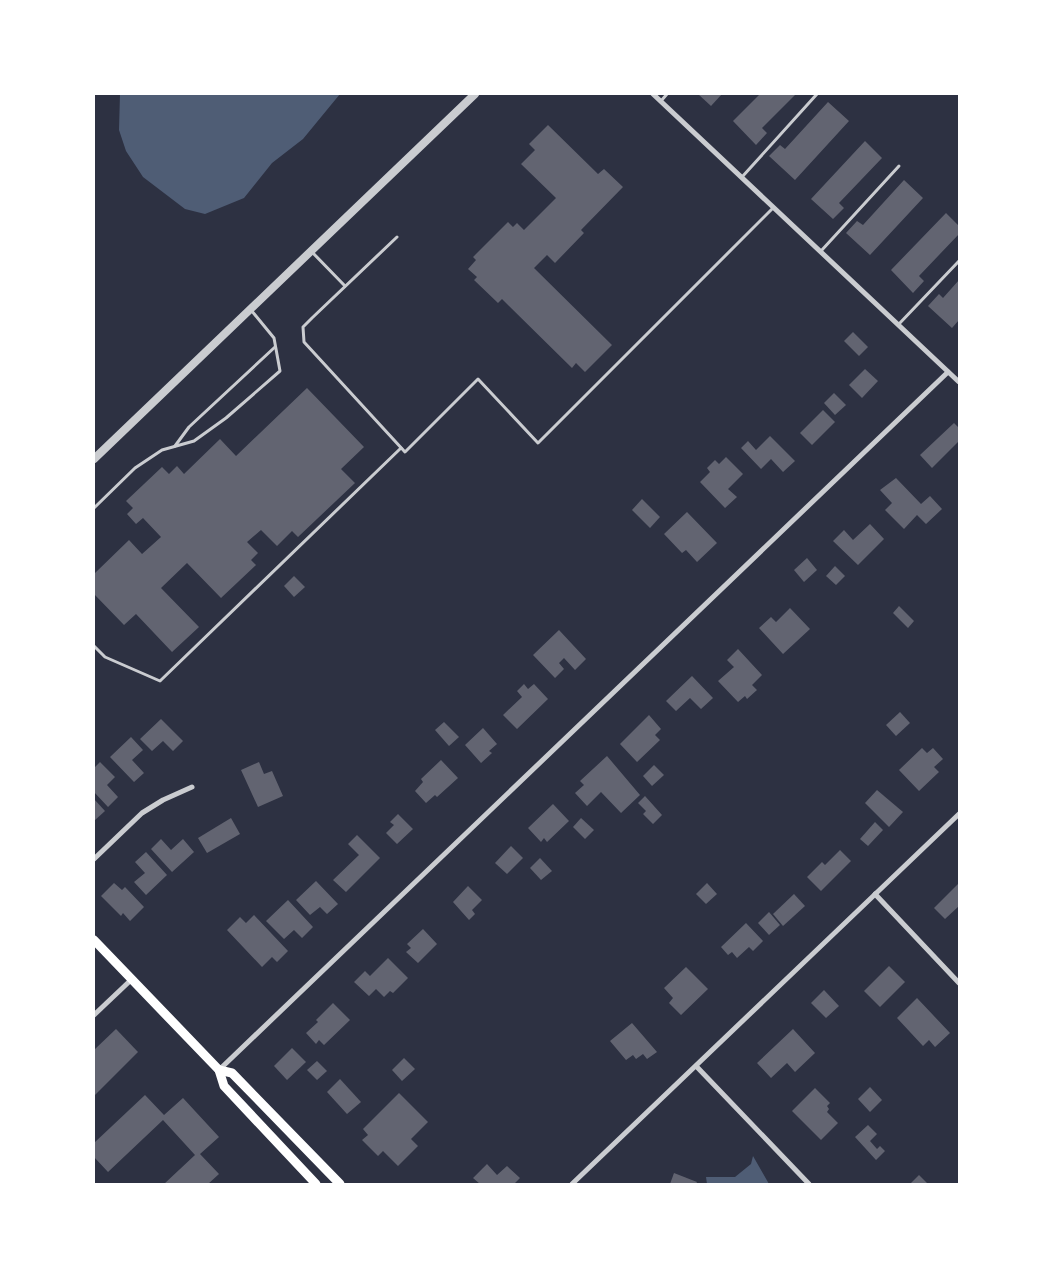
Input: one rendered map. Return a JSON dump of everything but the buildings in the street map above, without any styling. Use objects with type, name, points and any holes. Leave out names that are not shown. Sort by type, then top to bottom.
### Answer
[{"type":"main road","points":[[94,940],[219,1070],[224,1086],[316,1184]]},
{"type":"main road","points":[[219,1070],[232,1073],[340,1184]]},
{"type":"street","points":[[94,459],[475,94]]},
{"type":"street","points":[[653,94],[959,382]]},
{"type":"street","points":[[219,1070],[948,372]]},
{"type":"street","points":[[94,859],[142,813],[163,800],[192,787]]},
{"type":"street","points":[[572,1184],[697,1067],[959,814]]},
{"type":"street","points":[[874,894],[959,983]]},
{"type":"street","points":[[94,1015],[132,979]]},
{"type":"street","points":[[697,1067],[809,1184]]},
{"type":"lane","points":[[661,101],[668,94]]},
{"type":"lane","points":[[742,177],[817,94]]},
{"type":"lane","points":[[820,252],[899,166]]},
{"type":"lane","points":[[397,237],[303,327],[304,342],[405,452],[478,379],[538,443],[773,207]]},
{"type":"lane","points":[[311,251],[345,286]]},
{"type":"lane","points":[[898,325],[959,261]]},
{"type":"lane","points":[[94,508],[135,468],[162,450],[194,441],[226,418],[280,371],[274,338],[250,309]]},
{"type":"lane","points":[[174,447],[189,427],[276,346]]},
{"type":"lane","points":[[94,646],[105,657],[160,681],[401,448]]},
{"type":"water","points":[[120,94],[340,94],[303,139],[272,163],[244,198],[205,214],[185,209],[143,177],[126,151],[119,130]]},
{"type":"water","points":[[753,1156],[769,1184],[707,1184],[706,1177],[735,1177],[751,1164]]}]
